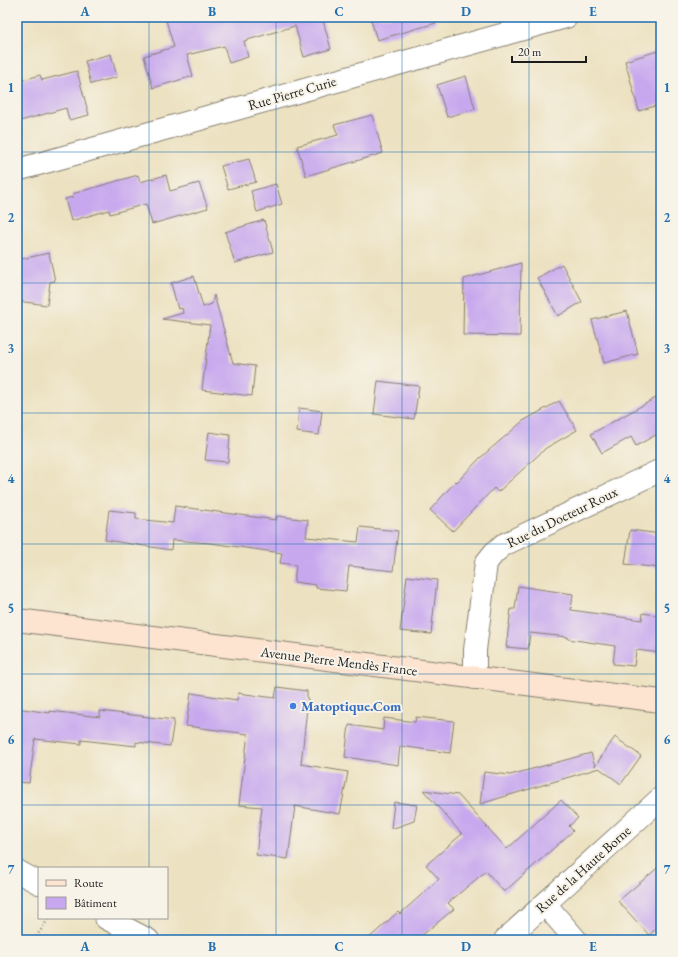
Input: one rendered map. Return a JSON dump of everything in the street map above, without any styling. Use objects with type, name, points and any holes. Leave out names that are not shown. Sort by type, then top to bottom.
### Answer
[{"type":"main road","name":"Avenue Pierre Mendès France","points":[[17,620],[661,701]]},
{"type":"street","name":"Rue Pierre Curie","points":[[17,170],[566,17]]},
{"type":"street","name":"Rue du Docteur Roux","points":[[475,678],[475,650],[486,563],[494,553],[503,546],[661,470]]},
{"type":"street","name":"Rue de la Haute Borne","points":[[505,940],[661,798]]},
{"type":"street","points":[[17,871],[38,882]]},
{"type":"street","points":[[545,904],[576,940]]},
{"type":"street","points":[[108,919],[148,940]]},
{"type":"path","points":[[34,940],[48,919]]},
{"type":"building","points":[[165,17],[322,17],[331,49],[304,57],[295,26],[244,41],[248,57],[229,63],[224,46],[187,55],[193,76],[153,88],[144,56],[174,47]]},
{"type":"building","points":[[370,17],[435,17],[436,23],[377,40]]},
{"type":"building","points":[[661,50],[661,104],[639,111],[625,61]]},
{"type":"building","points":[[111,54],[117,77],[91,84],[85,61]]},
{"type":"building","points":[[77,71],[89,115],[69,120],[66,108],[17,122],[17,82],[40,75],[42,80]]},
{"type":"building","points":[[466,76],[475,109],[447,117],[437,85]]},
{"type":"building","points":[[372,115],[383,153],[306,176],[297,146],[338,135],[334,125]]},
{"type":"building","points":[[249,159],[256,182],[228,189],[221,166]]},
{"type":"building","points":[[138,175],[140,182],[166,175],[170,191],[199,183],[208,208],[152,224],[146,204],[110,214],[109,210],[71,221],[65,199],[73,197],[72,194]]},
{"type":"building","points":[[276,184],[282,204],[257,212],[251,191]]},
{"type":"building","points":[[264,220],[273,252],[235,263],[225,232]]},
{"type":"building","points":[[49,253],[55,281],[50,282],[47,305],[17,301],[17,260]]},
{"type":"building","points":[[521,263],[520,336],[463,335],[464,279]]},
{"type":"building","points":[[562,264],[582,302],[558,316],[537,278]]},
{"type":"building","points":[[194,276],[203,307],[212,304],[214,295],[233,363],[255,366],[252,396],[202,390],[210,325],[162,319],[183,313],[182,308],[178,309],[171,283]]},
{"type":"building","points":[[627,311],[638,354],[604,363],[592,320]]},
{"type":"building","points":[[378,381],[419,386],[414,419],[374,414]]},
{"type":"building","points":[[661,395],[661,432],[636,446],[631,437],[602,453],[591,434]]},
{"type":"building","points":[[559,401],[577,430],[546,448],[498,492],[494,488],[453,531],[430,510],[456,481],[457,482],[480,458],[523,421]]},
{"type":"building","points":[[299,408],[322,411],[319,435],[297,432]]},
{"type":"building","points":[[209,432],[230,435],[228,462],[205,460]]},
{"type":"building","points":[[175,506],[276,520],[277,516],[308,520],[306,537],[358,542],[360,527],[398,531],[393,571],[349,566],[346,591],[316,588],[316,585],[294,582],[296,565],[280,563],[282,553],[210,543],[172,540],[171,550],[105,540],[109,510],[136,513],[136,519],[173,523]]},
{"type":"building","points":[[630,530],[661,534],[661,568],[625,564]]},
{"type":"building","points":[[407,576],[437,580],[431,634],[400,631]]},
{"type":"building","points":[[518,586],[573,594],[571,610],[642,620],[643,613],[661,616],[661,653],[636,650],[634,666],[613,664],[615,646],[568,639],[568,637],[530,633],[528,649],[506,647],[511,609],[515,609]]},
{"type":"building","points":[[277,687],[307,691],[308,699],[301,764],[348,772],[340,814],[295,806],[288,859],[256,855],[262,807],[239,805],[248,734],[186,726],[191,693],[237,700],[238,693],[275,698]]},
{"type":"building","points":[[17,708],[50,713],[50,711],[100,717],[100,711],[174,720],[170,746],[136,742],[136,746],[81,740],[81,744],[35,739],[29,783],[17,782]]},
{"type":"building","points":[[416,717],[454,721],[450,753],[400,746],[398,765],[345,757],[349,725],[383,730],[384,718],[415,722]]},
{"type":"building","points":[[615,737],[641,756],[621,784],[599,768],[480,804],[484,772],[510,775],[591,753],[595,766]]},
{"type":"building","points":[[423,790],[458,795],[507,849],[561,800],[578,818],[569,826],[573,831],[504,892],[486,871],[448,903],[454,909],[416,940],[367,940],[398,912],[400,914],[439,879],[426,865],[462,834]]},
{"type":"building","points":[[394,802],[417,805],[414,821],[391,829]]},
{"type":"building","points":[[661,865],[661,925],[649,935],[618,901]]},
{"type":"place","name":"Matoptique.Com","points":[[293,706]]}]
